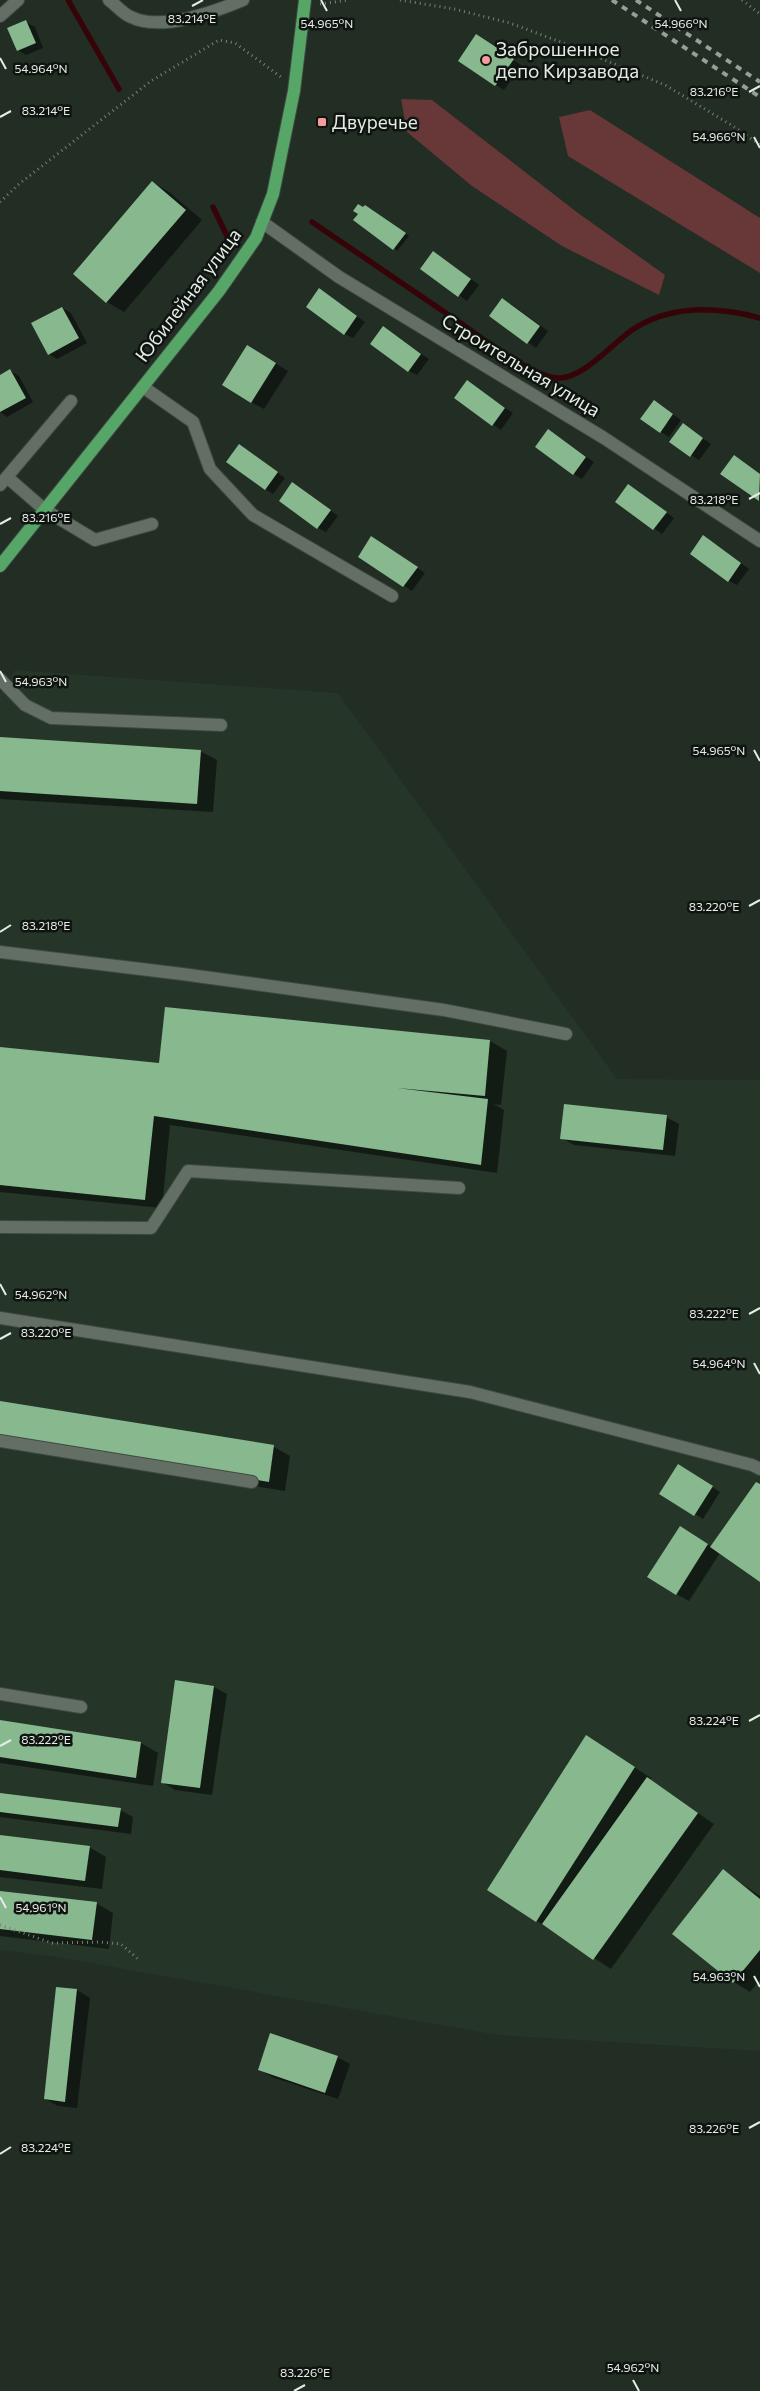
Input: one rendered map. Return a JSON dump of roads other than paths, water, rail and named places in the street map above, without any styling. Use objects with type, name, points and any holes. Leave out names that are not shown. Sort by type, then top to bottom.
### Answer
[{"type":"main road","name":"Юбилейная улица","points":[[0,566],[219,291],[256,238],[273,194],[294,91],[304,3]]},
{"type":"street","points":[[0,16],[18,0]]},
{"type":"street","points":[[110,0],[131,17],[165,22],[196,16],[243,0]]},
{"type":"street","name":"Строительная улица","points":[[262,222],[339,277],[604,438],[760,542]]},
{"type":"street","points":[[142,387],[193,422],[210,468],[253,515],[392,596]]},
{"type":"street","points":[[71,402],[3,481],[44,510],[95,540],[152,524]]},
{"type":"street","points":[[0,680],[25,705],[51,718],[221,726]]},
{"type":"street","points":[[0,952],[182,974],[444,1010],[566,1034]]},
{"type":"street","points":[[0,1226],[151,1228],[188,1171],[459,1188]]},
{"type":"street","points":[[0,1318],[470,1392],[760,1469]]},
{"type":"street","points":[[0,1441],[252,1482]]},
{"type":"street","points":[[0,1694],[81,1707]]},
{"type":"waterway","points":[[68,0],[119,89]]},
{"type":"waterway","points":[[213,207],[229,240]]},
{"type":"waterway","points":[[312,222],[506,355],[546,376],[557,378],[577,373],[598,359],[635,328],[665,315],[681,311],[713,310],[760,318]]},
{"type":"railway","points":[[612,0],[760,97]]},
{"type":"railway","points":[[636,0],[760,82]]},
{"type":"place","name":"Заброшенное депо Кирзавода","points":[[486,60]]},
{"type":"place","name":"Двуречье","points":[[322,122]]}]
